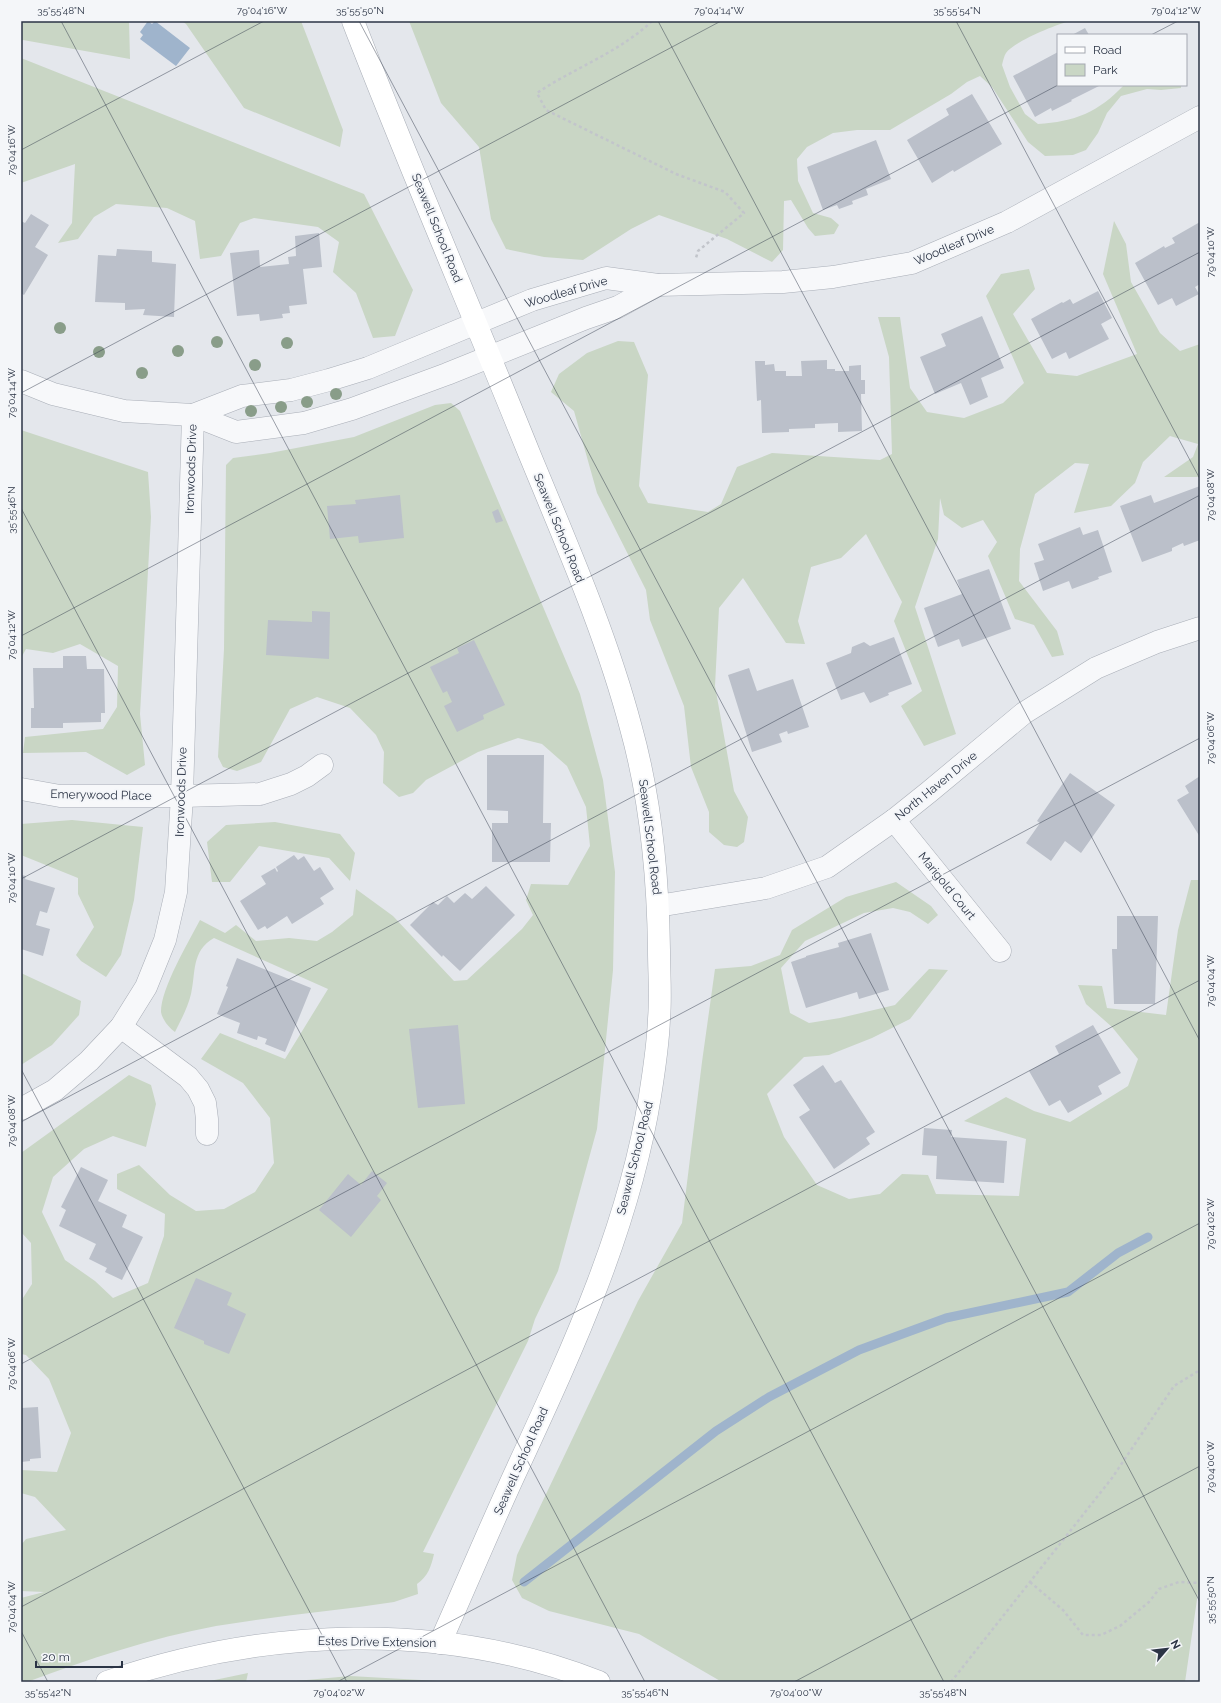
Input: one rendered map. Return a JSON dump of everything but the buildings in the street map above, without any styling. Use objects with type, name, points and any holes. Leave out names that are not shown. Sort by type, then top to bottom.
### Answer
[{"type":"street","name":"Seawell School Road","points":[[353,21],[379,88],[477,323],[600,630],[632,729],[644,781],[651,826],[658,906],[658,1031],[650,1099],[628,1190],[604,1268],[572,1350],[503,1500],[440,1643]]},
{"type":"street","name":"Woodleaf Drive","points":[[477,323],[532,300],[606,278],[658,285],[783,282],[833,277],[912,263],[1007,222],[1200,118]]},
{"type":"street","name":"Woodleaf Drive","points":[[490,356],[618,307],[658,285]]},
{"type":"street","name":"Ironwoods Drive","points":[[193,415],[242,396],[291,390],[355,372],[477,323]]},
{"type":"street","name":"Ironwoods Drive","points":[[21,381],[53,394],[124,411],[193,415],[236,432],[304,423],[360,407],[448,374],[490,356]]},
{"type":"street","name":"Ironwoods Drive","points":[[21,1109],[55,1090],[89,1061],[121,1027],[146,987],[165,940],[176,892],[182,796],[193,415]]},
{"type":"street","name":"North Haven Drive","points":[[658,906],[766,888],[827,867],[894,820],[1024,713],[1096,668],[1158,642],[1200,628]]},
{"type":"street","name":"Emerywood Place","points":[[21,789],[60,796],[182,796],[260,794],[291,784],[307,776],[322,765]]},
{"type":"street","name":"Marigold Court","points":[[894,820],[1000,951]]},
{"type":"street","points":[[121,1027],[188,1077],[198,1089],[205,1103],[207,1134]]},
{"type":"street","name":"Estes Drive Extension","points":[[107,1682],[175,1661],[253,1646],[338,1639],[440,1643],[486,1649],[525,1658],[578,1674],[598,1682]]},
{"type":"path","points":[[652,21],[638,34],[552,82],[537,93],[546,110],[676,174],[725,192],[744,213],[698,251],[692,284]]},
{"type":"path","points":[[951,1682],[1112,1478],[1174,1386],[1200,1370]]},
{"type":"path","points":[[1030,1582],[1063,1610],[1083,1635],[1101,1635],[1120,1626],[1149,1602],[1159,1589],[1179,1582],[1200,1583]]},
{"type":"green space","points":[[21,21],[129,21],[130,59],[23,40],[21,41]]},
{"type":"green space","points":[[182,21],[301,21],[343,130],[340,147],[244,108],[186,24]]},
{"type":"green space","points":[[409,21],[1070,21],[1026,39],[1011,48],[1006,53],[1002,65],[1010,87],[1025,114],[1038,124],[1063,121],[1085,114],[1105,102],[1123,86],[1181,86],[1181,88],[1161,90],[1147,89],[1121,96],[1107,113],[1098,133],[1086,150],[1073,155],[1045,156],[1028,142],[992,87],[980,76],[967,82],[951,94],[890,130],[857,130],[833,133],[807,147],[797,159],[798,181],[813,213],[831,218],[839,225],[834,234],[815,236],[808,228],[791,200],[784,201],[783,250],[772,262],[727,239],[659,215],[631,229],[583,260],[544,257],[506,249],[491,219],[479,147],[441,103]]},
{"type":"green space","points":[[21,58],[364,194],[413,290],[395,336],[373,338],[356,293],[333,272],[339,242],[318,227],[254,218],[240,223],[221,256],[200,259],[195,221],[167,208],[116,204],[94,217],[78,239],[58,243],[72,223],[75,164],[21,183]]},
{"type":"green space","points":[[1114,221],[1126,244],[1131,282],[1160,333],[1180,351],[1200,344],[1200,477],[1164,477],[1193,457],[1198,444],[1170,436],[1143,462],[1135,483],[1111,506],[1074,513],[1089,464],[1075,463],[1035,494],[1020,549],[1019,581],[1057,631],[1064,655],[1052,657],[1034,625],[1015,619],[988,556],[997,542],[983,520],[962,528],[944,515],[940,498],[938,539],[915,607],[956,734],[924,746],[901,706],[922,691],[894,621],[902,602],[866,534],[841,558],[811,567],[798,621],[805,644],[786,643],[743,578],[719,608],[715,686],[734,791],[748,817],[744,842],[737,847],[724,845],[709,832],[709,812],[691,767],[684,706],[650,620],[646,590],[597,493],[574,411],[551,392],[559,374],[587,353],[618,341],[634,342],[648,375],[639,486],[648,503],[708,512],[721,504],[737,467],[772,453],[880,460],[892,454],[889,357],[878,317],[900,317],[910,388],[927,412],[964,418],[1003,403],[1024,383],[986,296],[1001,274],[1029,269],[1035,289],[1013,314],[1047,373],[1077,376],[1137,354],[1103,274]]},
{"type":"green space","points":[[451,403],[460,411],[580,694],[603,780],[615,872],[613,970],[597,1129],[558,1271],[535,1319],[528,1341],[423,1552],[434,1554],[428,1571],[424,1578],[417,1584],[418,1594],[394,1602],[238,1622],[192,1631],[120,1650],[27,1682],[21,1682],[21,1598],[44,1592],[21,1591],[21,1545],[26,1539],[66,1530],[35,1497],[21,1493],[21,1470],[57,1472],[71,1433],[49,1379],[26,1355],[21,1354],[21,1301],[32,1284],[31,1243],[21,1232],[21,1153],[129,1075],[151,1085],[156,1104],[146,1147],[113,1136],[84,1149],[53,1177],[42,1212],[65,1260],[95,1281],[113,1298],[148,1283],[164,1236],[165,1214],[117,1189],[117,1174],[139,1165],[170,1195],[196,1211],[224,1209],[255,1192],[274,1163],[270,1118],[243,1083],[201,1059],[220,1033],[285,1059],[328,989],[214,938],[201,949],[198,956],[190,999],[175,1032],[168,1026],[163,1018],[161,1012],[162,1002],[170,978],[200,920],[225,933],[236,925],[256,941],[289,938],[317,941],[332,932],[353,915],[356,889],[393,916],[454,981],[467,980],[522,929],[533,915],[526,900],[531,884],[568,885],[590,846],[586,807],[567,766],[542,744],[518,738],[478,752],[426,780],[413,793],[399,797],[383,783],[384,752],[376,735],[350,708],[317,697],[290,709],[261,762],[237,771],[223,767],[218,757],[224,649],[226,465],[233,458],[270,453],[354,437],[435,405]]},
{"type":"green space","points":[[21,430],[148,472],[151,517],[140,714],[145,765],[127,775],[86,752],[23,753],[25,737],[103,729],[117,707],[118,666],[80,644],[53,653],[26,649],[21,658]]},
{"type":"green space","points":[[72,820],[143,827],[134,900],[121,955],[106,977],[81,961],[76,955],[94,927],[78,894],[78,878],[21,855],[21,824]]},
{"type":"green space","points":[[275,822],[340,834],[355,853],[350,881],[329,858],[259,846],[230,882],[212,882],[207,842],[226,825]]},
{"type":"green space","points":[[1191,880],[1200,880],[1200,1579],[1185,1682],[722,1682],[639,1634],[549,1611],[522,1598],[512,1580],[517,1555],[638,1301],[682,1223],[715,969],[751,966],[780,955],[792,930],[846,897],[896,882],[931,906],[938,915],[928,924],[910,912],[893,908],[864,913],[805,941],[781,968],[790,1013],[809,1023],[840,1018],[895,1005],[929,969],[948,970],[910,1019],[872,1038],[829,1055],[804,1057],[767,1094],[784,1137],[817,1185],[849,1199],[880,1194],[902,1174],[928,1175],[936,1194],[1019,1196],[1026,1139],[964,1121],[1006,1097],[1034,1111],[1070,1122],[1128,1086],[1138,1059],[1112,1027],[1086,1004],[1078,985],[1102,986],[1107,1008],[1166,1015],[1178,930]]},
{"type":"green space","points":[[21,973],[81,1001],[79,1015],[52,1045],[21,1065]]},
{"type":"green space","points":[[248,1673],[246,1682],[205,1682]]},
{"type":"green space","points":[[350,1676],[439,1681],[441,1682],[285,1682]]},
{"type":"water","points":[[148,21],[152,24],[155,21],[190,48],[176,66],[140,39],[143,35],[140,32]]},
{"type":"waterway","points":[[524,1582],[716,1431],[769,1397],[859,1350],[946,1318],[1068,1292],[1118,1253],[1148,1237]]}]
